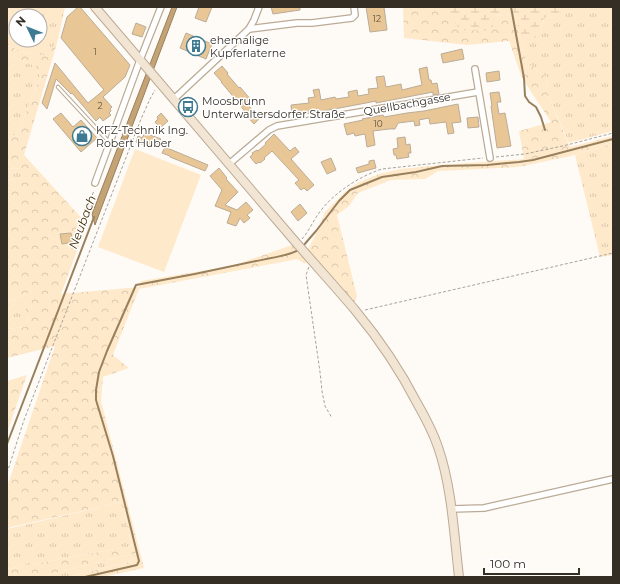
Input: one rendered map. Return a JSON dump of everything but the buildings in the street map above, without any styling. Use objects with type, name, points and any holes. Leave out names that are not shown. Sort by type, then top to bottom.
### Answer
[{"type":"main road","points":[[95,7],[357,312],[409,387],[438,446],[444,469],[451,509],[459,577]]},
{"type":"street","points":[[95,183],[143,63],[161,7]]},
{"type":"street","points":[[174,99],[249,29],[254,20],[258,7]]},
{"type":"street","points":[[249,29],[297,23],[312,24],[352,18],[355,15],[354,7]]},
{"type":"street","points":[[475,69],[490,158]]},
{"type":"street","name":"Quellbachgasse","points":[[229,164],[269,130],[277,126],[478,92]]},
{"type":"street","points":[[451,509],[484,508],[613,479]]},
{"type":"lane","points":[[58,88],[110,143]]},
{"type":"path","points":[[7,474],[24,420],[141,120],[159,81]]},
{"type":"path","points":[[301,248],[306,235],[319,213],[332,198],[353,183],[373,172],[382,169],[525,154],[613,133]]},
{"type":"path","points":[[80,222],[88,209],[94,192],[95,183]]},
{"type":"path","points":[[357,312],[613,253]]},
{"type":"path","points":[[313,262],[308,268],[306,275],[322,391],[325,406],[332,418]]},
{"type":"green space","points":[[7,7],[65,7],[58,40],[47,56],[22,52],[13,48],[48,48],[48,8],[8,8],[8,45]]},
{"type":"green space","points":[[403,7],[445,7],[494,16],[515,14],[527,63],[546,77],[547,93],[570,147],[613,136],[613,144],[571,156],[518,167],[438,171],[425,179],[391,180],[358,193],[349,206],[337,215],[357,296],[354,303],[308,249],[325,212],[345,192],[357,183],[379,174],[400,169],[524,159],[519,131],[551,122],[522,78],[509,41],[467,45],[404,38]]},
{"type":"green space","points":[[445,7],[560,7],[562,9],[562,14],[544,18],[541,36],[520,38],[515,14],[494,16],[492,31],[460,30]]},
{"type":"green space","points":[[560,7],[613,7],[613,131],[569,143],[547,93],[546,77],[527,63],[520,38],[532,38],[541,29],[544,18],[553,17],[562,9]]},
{"type":"green space","points":[[58,40],[24,155],[87,224],[61,294],[139,287],[141,281],[232,266],[292,245],[307,261],[305,264],[297,259],[139,289],[113,355],[129,368],[103,377],[101,401],[144,568],[103,577],[68,577],[133,561],[135,556],[132,554],[39,577],[7,577],[7,569],[132,546],[122,502],[7,528],[7,487],[55,346],[7,358],[7,329],[25,327],[29,317],[23,303],[37,295],[32,291],[7,301],[7,180],[23,178],[23,169],[7,168],[7,144],[20,129],[34,91],[41,78],[36,66],[7,55],[7,45],[8,48],[13,48],[22,52],[46,56]]},
{"type":"green space","points":[[7,55],[36,66],[41,78],[34,91],[20,129],[7,144]]},
{"type":"green space","points":[[613,144],[613,255],[600,257],[575,155]]},
{"type":"green space","points":[[135,149],[201,175],[164,272],[98,247]]},
{"type":"green space","points":[[7,168],[23,169],[23,178],[7,180]]},
{"type":"green space","points":[[32,291],[37,295],[25,327],[7,329],[7,301]]},
{"type":"green space","points":[[27,375],[7,433],[7,381]]},
{"type":"green space","points":[[122,502],[132,546],[7,569],[7,529]]},
{"type":"green space","points":[[132,554],[135,556],[133,561],[68,577],[39,577]]},
{"type":"shaded area","points":[[172,7],[177,7],[95,225],[92,214]]},
{"type":"waterway","points":[[511,7],[524,78],[525,96],[529,102],[536,107],[545,130]]},
{"type":"waterway","points":[[303,246],[339,201],[350,190],[382,177],[416,172],[442,166],[487,165],[533,160],[613,139]]},
{"type":"waterway","name":"Neubach","points":[[7,444],[94,217]]},
{"type":"waterway","points":[[85,577],[137,565],[139,561],[113,456],[96,400],[99,372],[136,285],[279,256],[292,253],[300,249]]},
{"type":"place","name":"ehemalige Kupferlaterne","points":[[196,46]]},
{"type":"place","name":"Moosbrunn Unterwaltersdorfer Straße","points":[[188,107]]},
{"type":"place","name":"KFZ-Technik Ing. Robert Huber","points":[[82,136]]}]
